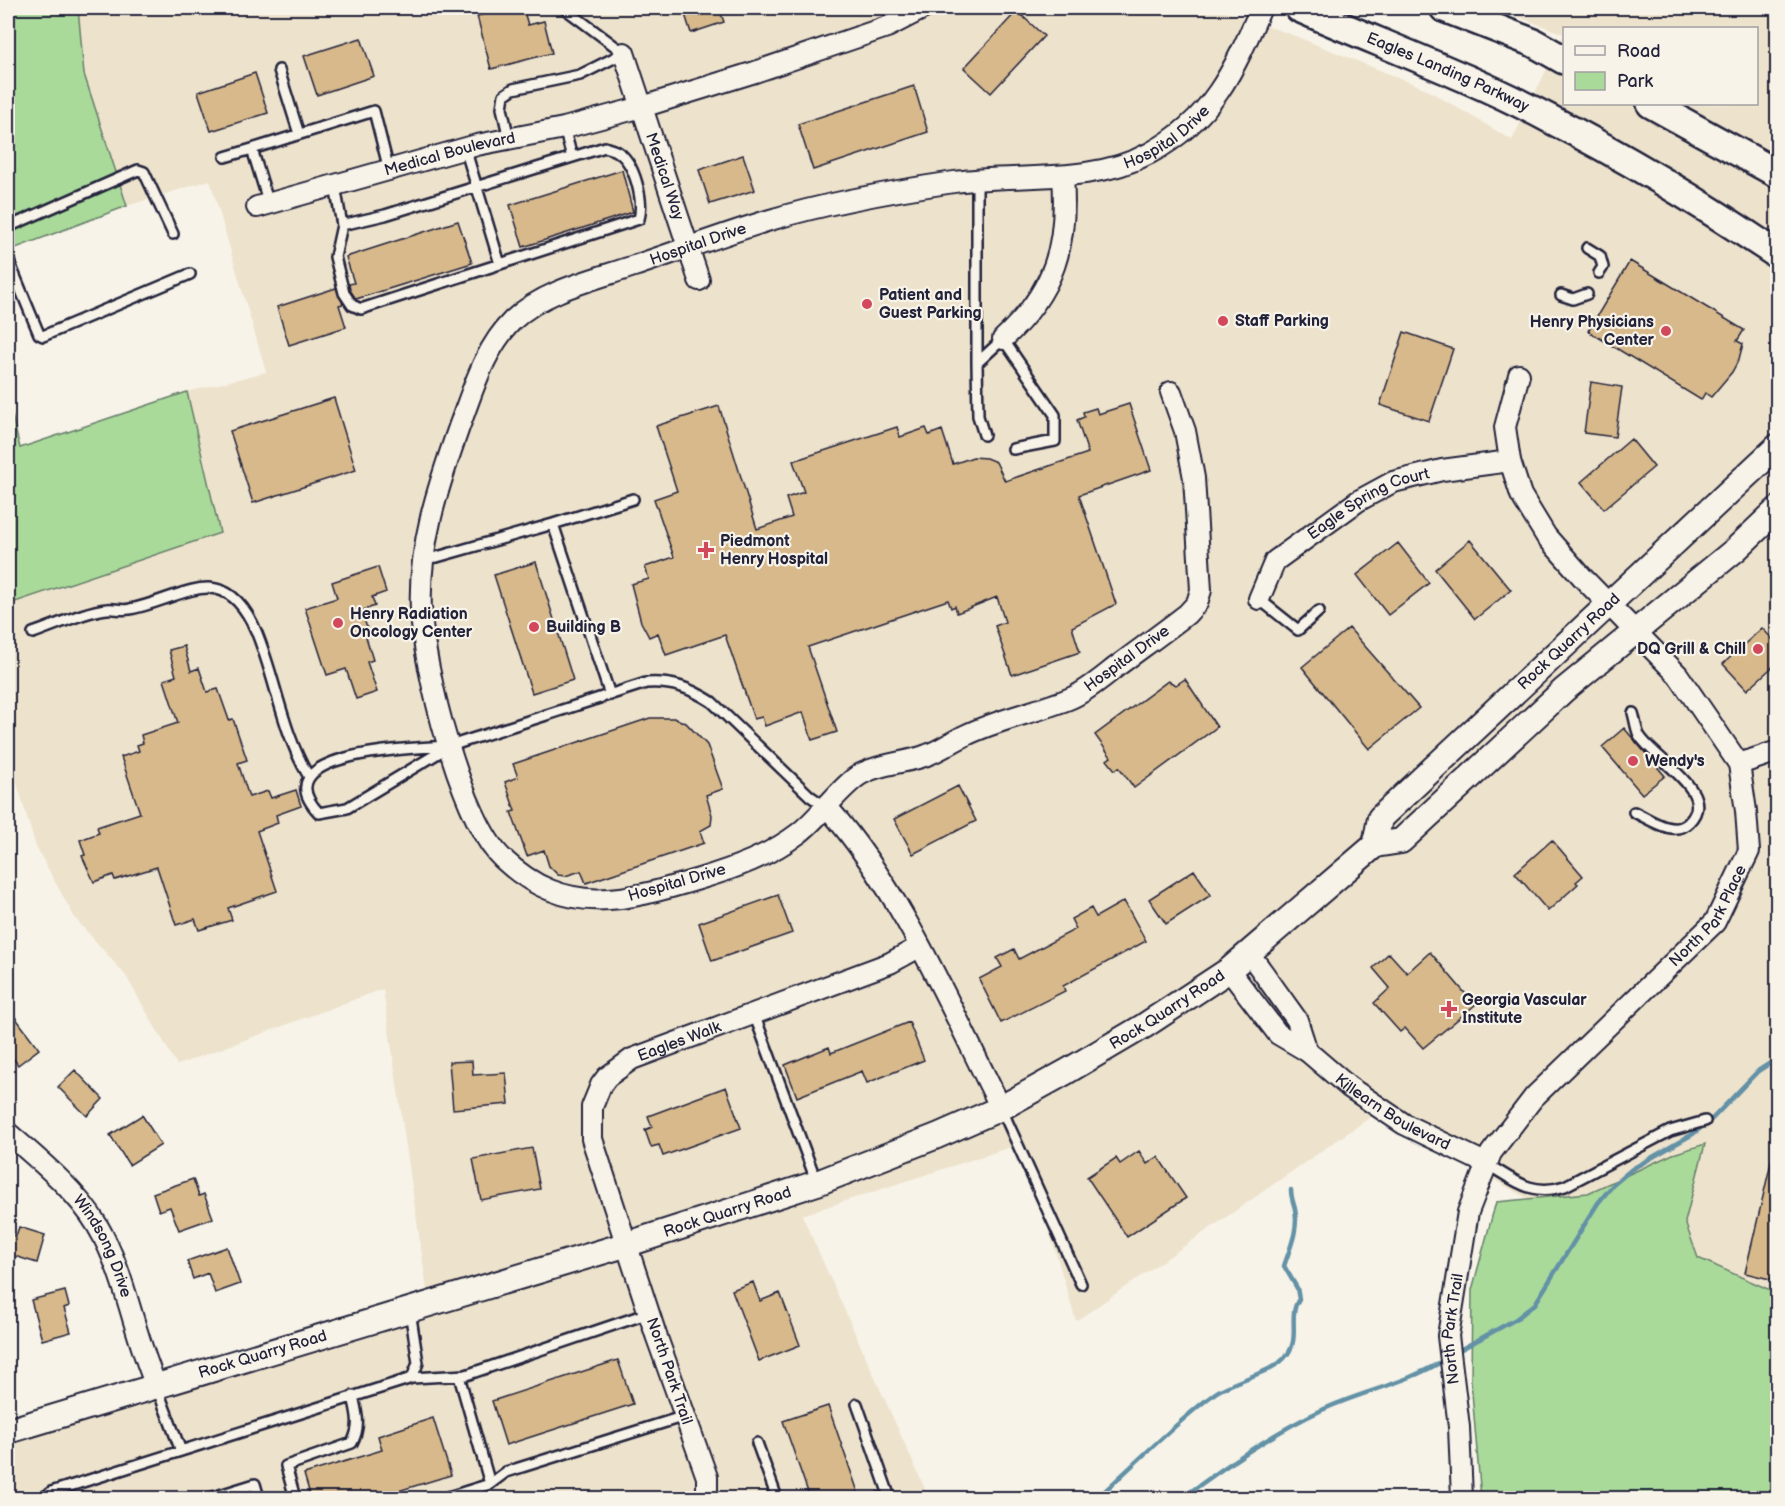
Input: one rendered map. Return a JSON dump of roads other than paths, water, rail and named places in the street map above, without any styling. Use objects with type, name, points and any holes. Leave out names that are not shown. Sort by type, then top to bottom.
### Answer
[{"type":"main road","name":"Eagles Landing Parkway","points":[[1299,8],[1475,83],[1550,118],[1702,204],[1778,255]]},
{"type":"main road","points":[[1444,8],[1534,43],[1563,59]]},
{"type":"main road","points":[[1653,105],[1778,174]]},
{"type":"street","name":"Medical Boulevard","points":[[263,206],[465,148],[564,128],[642,107],[755,72],[887,27],[924,8]]},
{"type":"street","name":"Hospital Drive","points":[[1171,392],[1189,448],[1194,478],[1201,590],[1197,603],[1188,614],[1077,696],[966,735],[921,758],[866,771],[854,778],[828,808],[788,841],[750,862],[647,895],[615,901],[588,900],[561,894],[520,873],[488,843],[474,818],[450,746],[425,657],[421,605],[424,558],[438,486],[479,372],[494,343],[510,323],[528,307],[550,296],[814,208],[977,179],[1063,176],[1135,160],[1182,132],[1206,110],[1225,84],[1261,8]]},
{"type":"street","points":[[624,52],[642,107]]},
{"type":"street","name":"Medical Way","points":[[642,107],[699,280]]},
{"type":"street","points":[[1003,339],[1023,320],[1042,295],[1057,260],[1064,227],[1063,176]]},
{"type":"street","name":"North Park Place","points":[[1487,1164],[1491,1153],[1534,1097],[1715,922],[1748,857],[1746,811],[1739,764],[1678,675],[1543,532],[1521,495],[1510,460],[1505,427],[1519,375]]},
{"type":"street","name":"Rock Quarry Road","points":[[1375,845],[1380,818],[1778,446]]},
{"type":"street","name":"Eagle Spring Court","points":[[1259,599],[1275,561],[1358,501],[1393,482],[1442,470],[1510,460]]},
{"type":"street","name":"Rock Quarry Road","points":[[8,1431],[410,1311],[817,1183],[1001,1108],[1144,1026],[1229,970],[1375,845],[1401,842],[1498,748],[1634,630],[1735,550],[1778,509]]},
{"type":"street","points":[[1739,764],[1778,751]]},
{"type":"street","points":[[828,808],[874,867],[919,947],[1001,1108]]},
{"type":"street","name":"Eagles Walk","points":[[628,1244],[592,1139],[592,1107],[603,1081],[624,1064],[650,1050],[890,963],[919,947]]},
{"type":"street","points":[[1249,953],[1297,1020],[1307,1051]]},
{"type":"street","name":"Killearn Boulevard","points":[[1229,970],[1278,1034],[1307,1051],[1349,1087],[1384,1112],[1434,1140],[1487,1164]]},
{"type":"street","name":"Windsong Drive","points":[[8,1133],[53,1173],[97,1224],[119,1273],[147,1366],[156,1385]]},
{"type":"street","name":"North Park Trail","points":[[1462,1498],[1459,1427],[1448,1336],[1468,1212],[1487,1164]]},
{"type":"street","name":"North Park Trail","points":[[628,1244],[649,1313],[707,1478],[707,1498]]},
{"type":"lane","points":[[509,139],[502,108],[504,95],[513,89],[580,75],[624,52],[564,8]]},
{"type":"lane","points":[[279,70],[299,134]]},
{"type":"lane","points":[[225,157],[374,111],[389,170]]},
{"type":"lane","points":[[564,128],[572,157]]},
{"type":"lane","points":[[335,186],[342,225],[335,256],[344,293],[352,305],[361,309],[639,219],[642,208],[631,168],[619,152],[605,147],[385,215],[342,225]]},
{"type":"lane","points":[[465,148],[500,264]]},
{"type":"lane","points":[[252,149],[263,206]]},
{"type":"lane","points":[[8,227],[138,170],[144,172],[173,234]]},
{"type":"lane","points":[[977,179],[978,416],[984,435]]},
{"type":"lane","points":[[1587,248],[1600,256],[1603,267],[1599,273]]},
{"type":"lane","points":[[8,259],[39,334],[43,336],[190,274]]},
{"type":"lane","points":[[1561,295],[1573,299],[1585,297],[1587,294]]},
{"type":"lane","points":[[977,363],[1003,339],[1055,415],[1055,441],[1013,449]]},
{"type":"lane","points":[[424,558],[437,557],[554,524],[633,499]]},
{"type":"lane","points":[[554,524],[610,695]]},
{"type":"lane","points":[[33,633],[105,609],[128,610],[192,588],[215,588],[230,595],[243,608],[256,631],[297,757],[309,777]]},
{"type":"lane","points":[[1259,599],[1298,630],[1319,611]]},
{"type":"lane","points":[[450,746],[347,808],[330,813],[319,813],[311,804],[307,791],[309,777],[318,767],[343,757],[450,746],[646,683],[666,682],[694,691],[727,716],[810,796],[828,808]]},
{"type":"lane","points":[[1634,712],[1640,735],[1693,791],[1698,804],[1695,816],[1683,828],[1671,829],[1634,812]]},
{"type":"lane","points":[[754,1014],[817,1183]]},
{"type":"lane","points":[[1001,1108],[1081,1284]]},
{"type":"lane","points":[[1487,1164],[1532,1189],[1548,1191],[1564,1186],[1670,1131],[1704,1121]]},
{"type":"lane","points":[[410,1311],[418,1363],[412,1378]]},
{"type":"lane","points":[[43,1498],[51,1492],[353,1396],[412,1378],[459,1376],[649,1313]]},
{"type":"lane","points":[[459,1376],[490,1484]]},
{"type":"lane","points":[[156,1385],[180,1451]]},
{"type":"lane","points":[[295,1498],[286,1466],[352,1443],[358,1431],[359,1420],[353,1396]]},
{"type":"lane","points":[[857,1404],[889,1495],[879,1498]]},
{"type":"lane","points":[[445,1498],[490,1484],[506,1472],[685,1416]]},
{"type":"lane","points":[[757,1443],[777,1498]]},
{"type":"lane","points":[[210,1498],[255,1484],[259,1498]]},
{"type":"waterway","points":[[1456,1352],[1516,1319],[1535,1304],[1598,1203],[1613,1185],[1632,1169],[1693,1134],[1712,1119],[1758,1071],[1778,1058]]},
{"type":"waterway","points":[[1097,1498],[1214,1394],[1263,1372],[1281,1362],[1287,1355],[1293,1341],[1294,1312],[1299,1299],[1297,1288],[1284,1266],[1296,1224],[1291,1190]]},
{"type":"waterway","points":[[1182,1498],[1250,1451],[1303,1419],[1337,1403],[1415,1375],[1444,1360]]},
{"type":"place","name":"Patient and Guest Parking","points":[[867,304]]},
{"type":"place","name":"Staff Parking","points":[[1223,321]]},
{"type":"place","name":"Henry Physicians Center","points":[[1666,331]]},
{"type":"place","name":"Piedmont Henry Hospital","points":[[706,550]]},
{"type":"place","name":"Henry Radiation Oncology Center","points":[[338,623]]},
{"type":"place","name":"Building B","points":[[534,627]]},
{"type":"place","name":"DQ Grill & Chill","points":[[1758,649]]},
{"type":"place","name":"Wendy's","points":[[1633,761]]},
{"type":"place","name":"Georgia Vascular Institute","points":[[1449,1009]]}]
